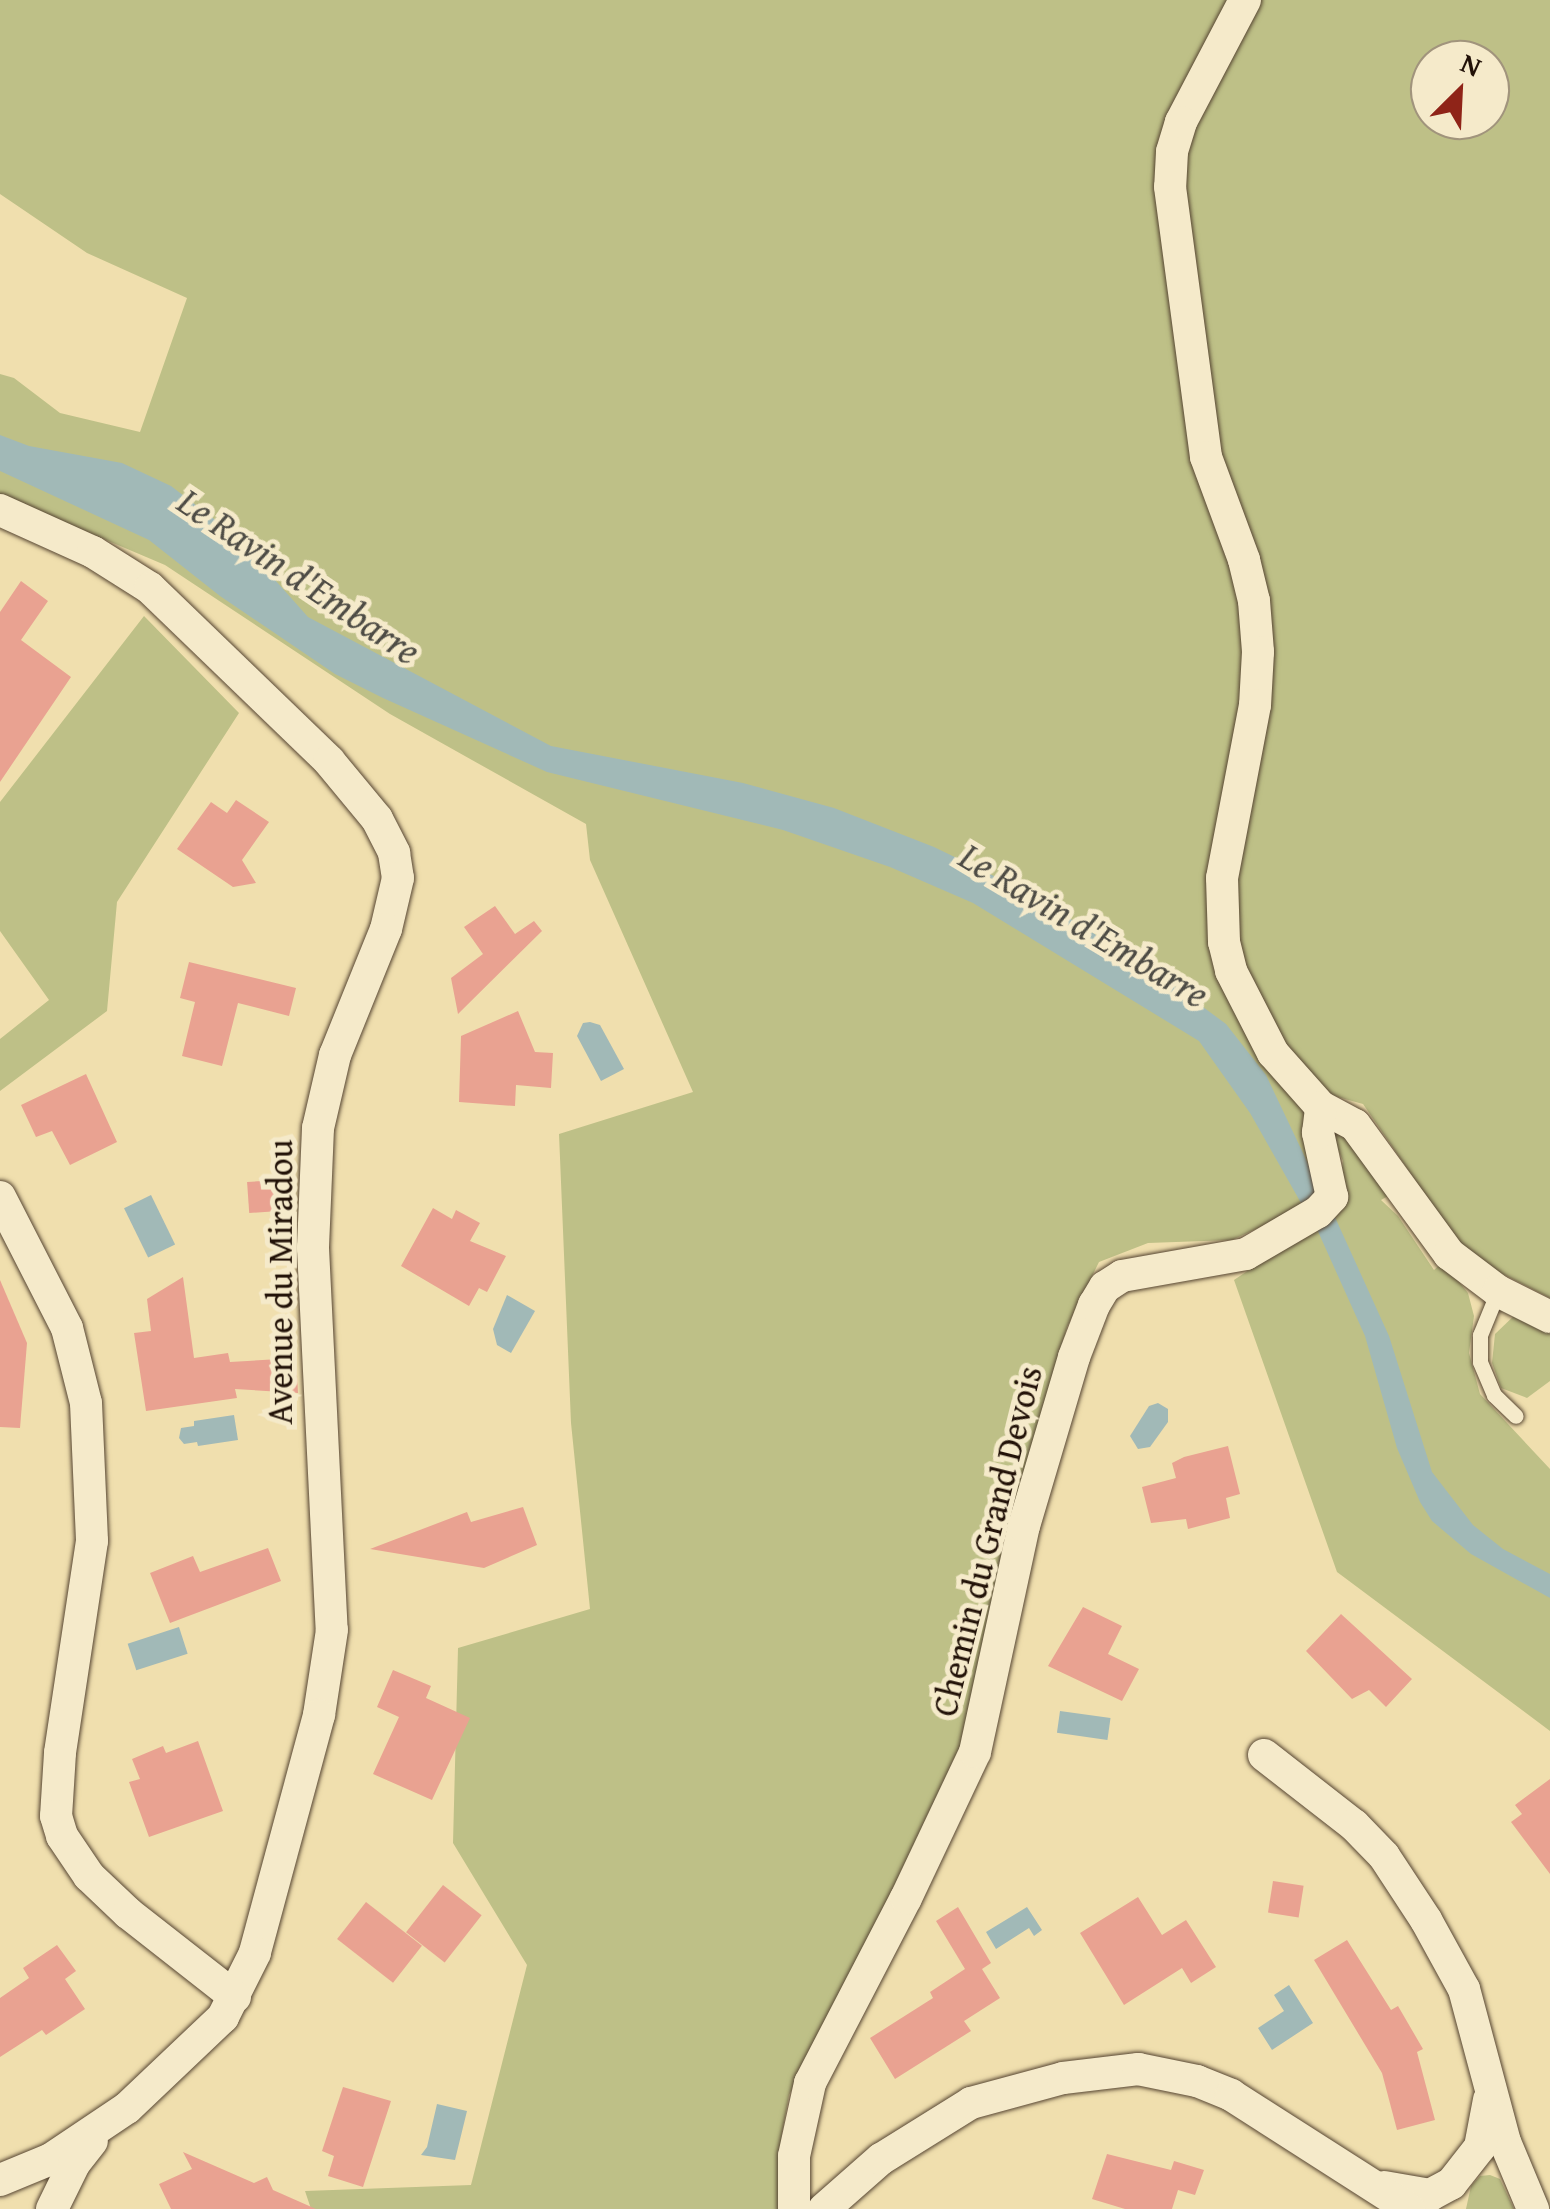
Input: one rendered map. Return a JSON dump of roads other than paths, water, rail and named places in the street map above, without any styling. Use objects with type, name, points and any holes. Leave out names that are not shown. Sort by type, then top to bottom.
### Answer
[{"type":"street","points":[[1245,0],[1181,122],[1172,152],[1170,187],[1206,457],[1244,560],[1254,600],[1258,652],[1255,705],[1222,878],[1224,942],[1230,971],[1273,1053],[1321,1107],[1354,1125],[1435,1239],[1498,1291],[1550,1316]]},
{"type":"street","name":"Avenue du Miradou","points":[[0,510],[93,552],[150,588],[329,761],[378,820],[398,878],[386,929],[325,1089],[314,1166],[320,1438],[332,1592],[327,1672],[255,1953],[236,1997],[208,2033],[104,2126],[74,2164],[52,2209]]},
{"type":"street","name":"Chemin du Grand Devois","points":[[794,2209],[794,2156],[810,2083],[906,1898],[975,1752],[1024,1526],[1074,1357],[1094,1305],[1105,1287],[1122,1276],[1246,1254],[1318,1212],[1332,1198],[1318,1133],[1321,1107]]},
{"type":"street","points":[[0,1198],[67,1328],[86,1403],[92,1541],[60,1754],[56,1816],[62,1836],[90,1876],[128,1914],[236,1997]]},
{"type":"street","points":[[1264,1754],[1354,1826],[1405,1886],[1464,1990],[1505,2142],[1531,2205]]},
{"type":"street","points":[[824,2209],[880,2159],[971,2103],[1063,2078],[1138,2069],[1197,2081],[1231,2095],[1409,2209]]},
{"type":"street","points":[[1375,2185],[1448,2196],[1480,2146],[1490,2086]]},
{"type":"street","name":"Avenue du Miradou","points":[[0,2180],[51,2158],[104,2126]]},
{"type":"lane","points":[[1498,1291],[1480,1334],[1480,1362],[1494,1394],[1516,1416]]},
{"type":"water","points":[[0,435],[29,446],[122,463],[171,486],[235,535],[308,617],[551,746],[743,783],[834,808],[934,847],[1027,892],[1153,970],[1226,1024],[1266,1075],[1322,1193],[1301,1203],[1250,1113],[1199,1041],[973,903],[890,867],[783,830],[547,772],[383,698],[335,674],[220,596],[149,540],[0,471]]},
{"type":"water","points":[[583,1023],[600,1025],[624,1069],[601,1081],[577,1036]]},
{"type":"water","points":[[151,1195],[175,1244],[148,1258],[124,1208]]},
{"type":"water","points":[[1334,1215],[1389,1336],[1432,1472],[1473,1525],[1503,1549],[1550,1574],[1550,1598],[1471,1554],[1432,1521],[1420,1502],[1397,1448],[1365,1336],[1316,1227]]},
{"type":"water","points":[[507,1295],[535,1311],[511,1353],[497,1345],[493,1329]]},
{"type":"water","points":[[1158,1403],[1168,1409],[1168,1422],[1150,1447],[1138,1449],[1130,1436],[1149,1406]]},
{"type":"water","points":[[234,1415],[238,1440],[198,1446],[197,1442],[184,1444],[179,1438],[181,1428],[194,1426],[194,1421]]},
{"type":"water","points":[[179,1627],[188,1654],[136,1670],[128,1644]]},
{"type":"water","points":[[1060,1711],[1111,1718],[1107,1740],[1057,1733]]},
{"type":"water","points":[[1027,1907],[1042,1930],[1034,1936],[1029,1928],[996,1949],[986,1932]]},
{"type":"water","points":[[1289,1985],[1313,2023],[1272,2050],[1258,2028],[1284,2011],[1274,1995]]},
{"type":"water","points":[[437,2104],[467,2111],[455,2160],[421,2155],[427,2147]]},
{"type":"water label","name":"Le Ravin d'Embarre","points":[[299,576]]},
{"type":"water label","name":"Le Ravin d'Embarre","points":[[1084,925]]}]
